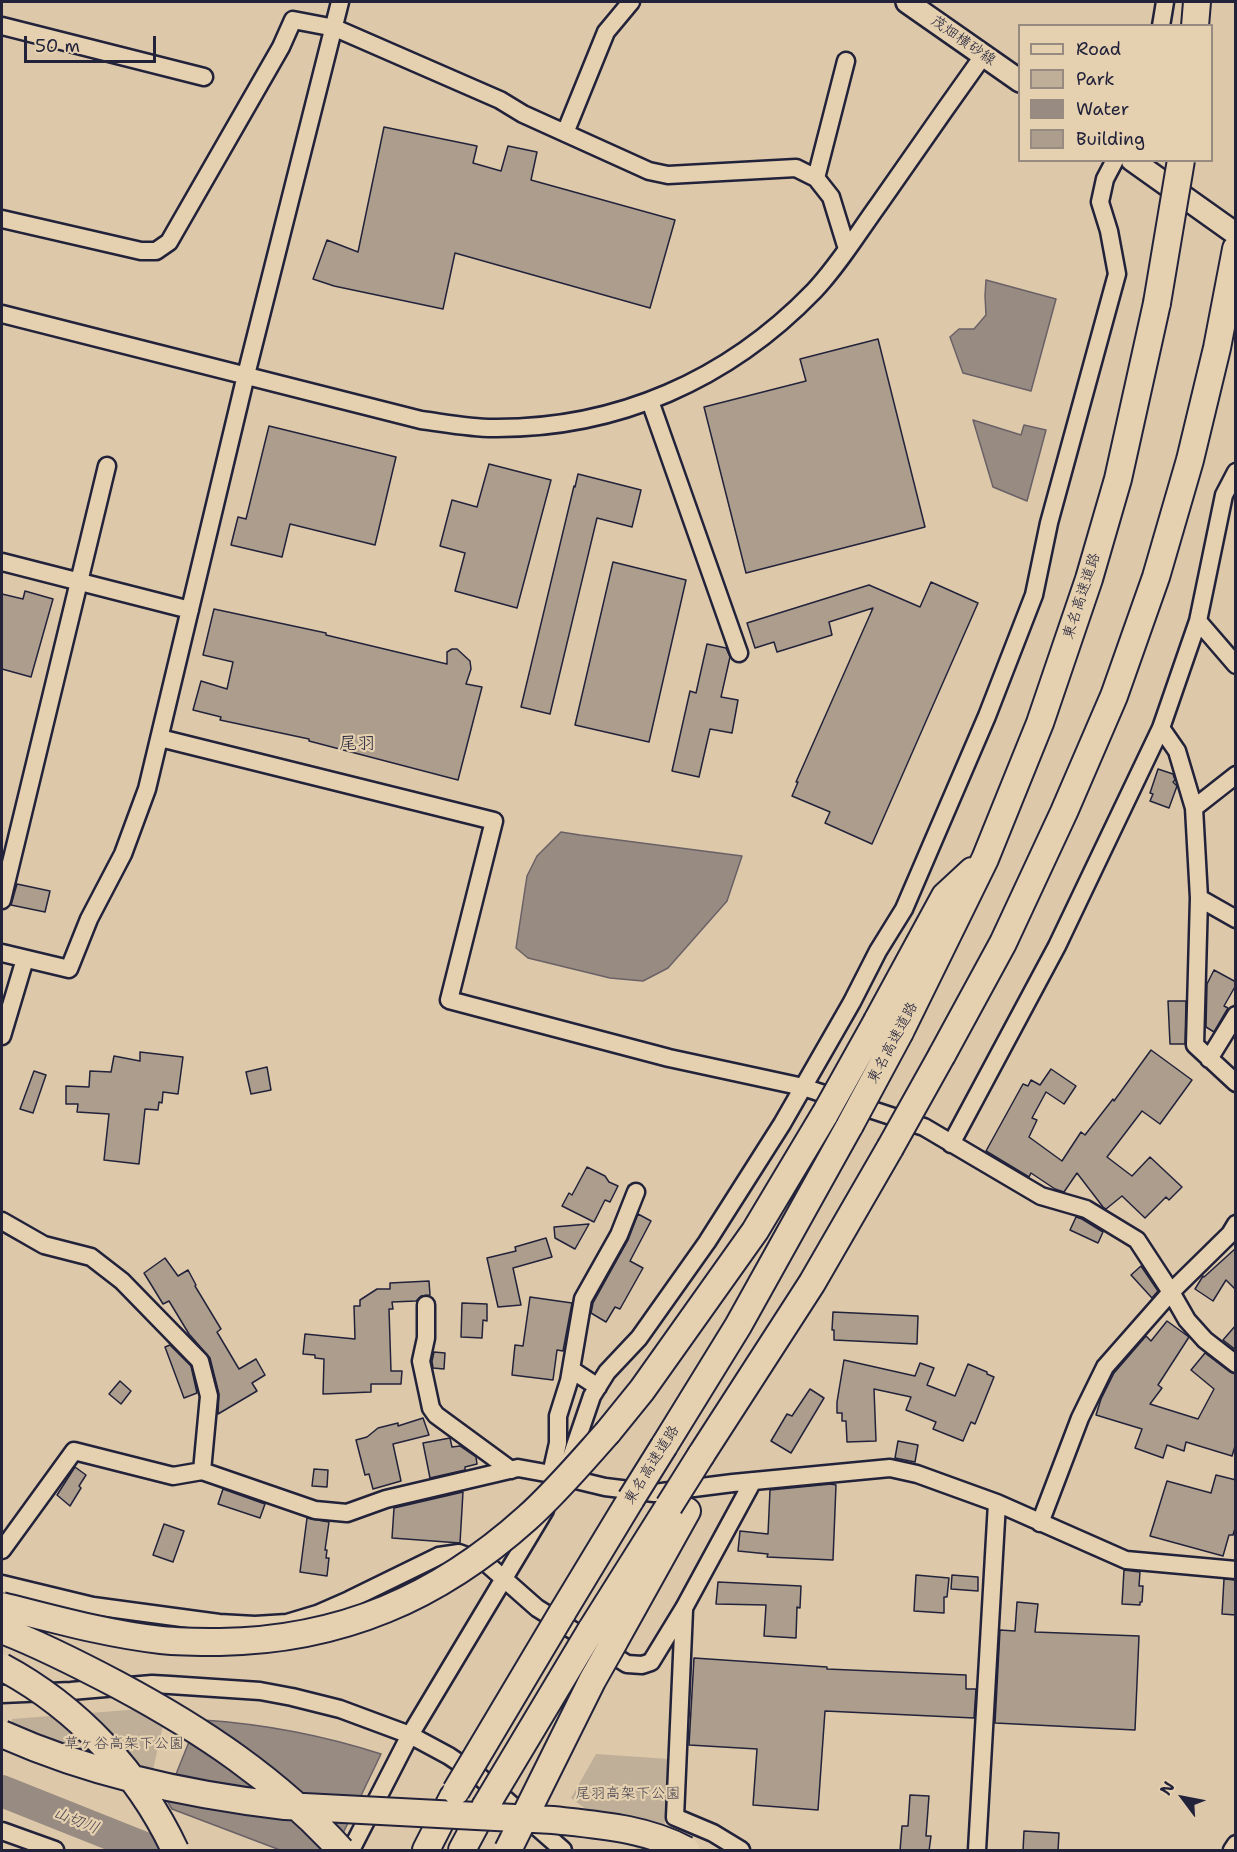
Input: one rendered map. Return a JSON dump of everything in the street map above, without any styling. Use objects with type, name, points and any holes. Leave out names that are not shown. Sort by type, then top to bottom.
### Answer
[{"type":"highway","points":[[1195,24],[1197,2]]},
{"type":"highway","name":"東名高速道路","points":[[426,1851],[456,1791],[738,1326],[900,1032],[985,859],[1040,723],[1089,579],[1120,468],[1157,303],[1180,162]]},
{"type":"highway","points":[[508,1851],[592,1681],[614,1642],[678,1508],[891,1148],[1003,943],[1064,812],[1114,696],[1159,566],[1190,460],[1217,348],[1236,249]]},
{"type":"highway","points":[[2,1606],[91,1628],[162,1640],[245,1642],[288,1638],[362,1620],[430,1589],[467,1565],[528,1517],[559,1486],[642,1390],[755,1231],[825,1114],[945,896],[985,859]]},
{"type":"highway","points":[[462,1851],[485,1807],[591,1630],[678,1508]]},
{"type":"highway","points":[[2,1630],[89,1670],[151,1702],[223,1747],[284,1794],[341,1851]]},
{"type":"highway","points":[[2,1667],[41,1691],[79,1720],[106,1747],[128,1773],[155,1812],[175,1851]]},
{"type":"highway","points":[[2,1734],[53,1755],[113,1774],[220,1797],[285,1806],[553,1820],[637,1831],[672,1843],[686,1851]]},
{"type":"main road","name":"茂畑横砂線","points":[[907,2],[1018,80]]},
{"type":"main road","points":[[1135,162],[1236,234]]},
{"type":"street","points":[[2,953],[69,969],[89,919],[123,854],[147,789],[246,375],[340,2]]},
{"type":"street","points":[[565,133],[606,32],[631,2]]},
{"type":"street","points":[[1161,24],[1165,2]]},
{"type":"street","points":[[2,219],[141,251],[156,251],[169,242],[281,47],[293,20],[334,28],[500,100],[524,114],[640,168],[668,175],[795,168],[816,178],[831,197],[847,249]]},
{"type":"street","points":[[2,26],[204,76]]},
{"type":"street","points":[[2,314],[421,420],[492,428],[570,423],[616,413],[688,385],[753,345],[815,290],[847,249],[983,56]]},
{"type":"street","points":[[816,178],[846,61]]},
{"type":"street","points":[[351,1851],[410,1735],[504,1580],[558,1475],[592,1396],[607,1372],[639,1338],[707,1242],[782,1124],[852,1002],[878,951],[904,909],[987,716],[1034,595],[1049,523],[1117,274],[1109,231],[1100,202],[1105,179],[1114,162]]},
{"type":"street","points":[[650,401],[739,653]]},
{"type":"street","points":[[2,900],[107,466]]},
{"type":"street","points":[[951,1144],[1057,946],[1161,728],[1198,621],[1224,495],[1236,472]]},
{"type":"street","points":[[2,562],[190,610]]},
{"type":"street","points":[[1198,621],[1236,666]]},
{"type":"street","points":[[1161,728],[1177,751],[1194,808],[1199,898],[1195,1045],[1236,1083]]},
{"type":"street","points":[[160,738],[494,821],[449,1000],[669,1058],[803,1087],[924,1127],[1041,1196],[1086,1209],[1137,1240],[1172,1292],[1187,1320],[1205,1340],[1236,1364]]},
{"type":"street","points":[[1194,808],[1236,775]]},
{"type":"street","points":[[1199,898],[1236,919]]},
{"type":"street","points":[[2,1036],[25,958]]},
{"type":"street","points":[[1209,1059],[1236,1015]]},
{"type":"street","points":[[558,1475],[558,1416],[572,1370],[583,1299],[619,1235],[636,1192]]},
{"type":"street","points":[[2,1221],[44,1245],[91,1257],[122,1281],[200,1361],[209,1396],[202,1471]]},
{"type":"street","points":[[1040,1523],[1080,1418],[1105,1367],[1172,1292],[1230,1234],[1236,1224]]},
{"type":"street","points":[[426,1305],[426,1338],[421,1361],[431,1408],[436,1415],[511,1470]]},
{"type":"street","points":[[572,1370],[598,1387]]},
{"type":"street","points":[[5,1540],[74,1451],[173,1476],[202,1471],[315,1510],[347,1513],[386,1499],[518,1468],[605,1487],[654,1493],[890,1468],[916,1474],[997,1503],[1126,1560],[1236,1570]]},
{"type":"street","points":[[2,1584],[93,1606],[219,1623],[255,1625],[287,1623],[317,1614],[349,1600],[440,1556],[459,1553],[486,1563],[537,1608],[627,1664],[642,1665],[651,1662],[684,1608],[753,1481]]},
{"type":"street","points":[[977,1851],[997,1503]]},
{"type":"street","points":[[672,1851],[684,1608]]},
{"type":"street","points":[[2,1694],[152,1684],[260,1691],[340,1709],[410,1735],[449,1756],[480,1777],[563,1851]]},
{"type":"street","points":[[675,1817],[713,1833],[741,1851]]},
{"type":"street","points":[[2,1831],[55,1851]]},
{"type":"street","points":[[1232,1851],[1236,1845]]},
{"type":"green space","name":"草ヶ谷高架下公園","points":[[167,1707],[149,1788],[9,1742],[12,1719]]},
{"type":"green space","name":"尾羽高架下公園","points":[[596,1754],[669,1759],[663,1850],[638,1850],[571,1798]]},
{"type":"water","points":[[986,280],[1056,299],[1031,391],[963,373],[950,337],[959,329],[974,329],[986,315]]},
{"type":"water","points":[[973,420],[1021,435],[1024,425],[1046,430],[1027,501],[993,487]]},
{"type":"water","points":[[561,832],[742,856],[727,901],[668,968],[643,981],[610,978],[528,958],[516,948],[527,876],[537,856]]},
{"type":"water","points":[[203,1720],[293,1731],[381,1754],[335,1850],[280,1850],[172,1809],[166,1799],[197,1722]]},
{"type":"building","points":[[384,127],[477,146],[473,163],[501,171],[508,146],[537,152],[531,180],[675,220],[650,308],[455,253],[443,309],[334,286],[313,279],[327,240],[358,252]]},
{"type":"building","points":[[878,339],[925,527],[746,573],[704,407],[806,381],[800,359]]},
{"type":"building","points":[[269,426],[396,457],[375,545],[290,524],[282,557],[231,545],[238,517],[246,519]]},
{"type":"building","points":[[489,464],[551,480],[517,608],[455,591],[465,553],[440,546],[452,500],[477,507]]},
{"type":"building","points":[[578,474],[641,490],[632,527],[597,518],[550,714],[521,707]]},
{"type":"building","points":[[613,562],[686,580],[649,742],[575,725]]},
{"type":"building","points":[[931,582],[978,603],[872,844],[825,823],[830,812],[792,796],[798,782],[796,782],[873,608],[829,622],[832,635],[777,652],[774,642],[755,648],[747,623],[869,585],[920,607]]},
{"type":"building","points":[[25,591],[53,599],[31,677],[2,669],[2,594],[23,599]]},
{"type":"building","points":[[214,609],[326,633],[326,635],[447,664],[447,652],[457,649],[470,661],[471,669],[466,684],[482,687],[458,780],[309,741],[309,739],[220,720],[221,717],[193,710],[201,681],[227,689],[233,662],[203,655]]},
{"type":"building","points":[[707,644],[726,648],[730,657],[721,697],[738,700],[732,733],[710,729],[699,777],[672,771],[690,691],[696,693]]},
{"type":"building","points":[[1158,769],[1173,774],[1175,780],[1173,782],[1177,786],[1169,808],[1150,801],[1153,794],[1150,793]]},
{"type":"building","points":[[17,884],[50,891],[45,912],[11,905]]},
{"type":"building","points":[[1214,970],[1236,982],[1236,985],[1224,1006],[1228,1008],[1214,1032],[1206,1027],[1207,984]]},
{"type":"building","points":[[1168,1001],[1186,1001],[1185,1044],[1170,1044]]},
{"type":"building","points":[[1151,1050],[1192,1080],[1160,1124],[1142,1111],[1107,1157],[1132,1176],[1150,1157],[1182,1187],[1169,1200],[1166,1197],[1145,1218],[1122,1196],[1106,1209],[1077,1173],[1064,1192],[1055,1189],[1031,1173],[1029,1177],[986,1151],[1023,1084],[1028,1086],[1031,1080],[1040,1085],[1051,1069],[1076,1086],[1064,1104],[1046,1092],[1032,1118],[1037,1120],[1029,1137],[1062,1161],[1081,1132],[1085,1135],[1113,1099],[1114,1101]]},
{"type":"building","points":[[140,1052],[183,1057],[178,1094],[163,1092],[162,1103],[159,1102],[158,1110],[145,1109],[139,1164],[104,1160],[109,1114],[77,1112],[78,1104],[66,1104],[66,1086],[89,1087],[90,1071],[111,1072],[114,1056],[140,1061]]},
{"type":"building","points":[[267,1067],[271,1090],[251,1094],[246,1072]]},
{"type":"building","points":[[34,1071],[46,1075],[33,1113],[20,1109]]},
{"type":"building","points":[[587,1167],[618,1186],[610,1202],[605,1200],[594,1222],[562,1206],[569,1193],[572,1195]]},
{"type":"building","points":[[638,1214],[651,1221],[630,1261],[643,1268],[620,1309],[615,1307],[606,1322],[591,1313],[593,1303],[628,1240]]},
{"type":"building","points":[[1076,1217],[1103,1232],[1098,1243],[1070,1230]]},
{"type":"building","points":[[589,1224],[575,1249],[555,1238],[554,1227]]},
{"type":"building","points":[[546,1238],[552,1257],[513,1268],[521,1305],[498,1307],[487,1258],[516,1251],[515,1247]]},
{"type":"building","points":[[1236,1248],[1236,1290],[1226,1280],[1213,1301],[1195,1289],[1203,1276]]},
{"type":"building","points":[[165,1258],[178,1276],[188,1270],[221,1329],[217,1332],[239,1369],[256,1359],[265,1375],[252,1383],[257,1391],[218,1414],[219,1394],[210,1358],[189,1334],[169,1301],[163,1304],[144,1273]]},
{"type":"building","points":[[1141,1266],[1158,1291],[1152,1298],[1131,1275]]},
{"type":"building","points":[[429,1281],[430,1295],[421,1296],[416,1301],[392,1302],[393,1309],[389,1309],[391,1371],[402,1371],[401,1384],[371,1384],[371,1392],[323,1394],[324,1359],[315,1358],[315,1355],[303,1354],[305,1334],[355,1339],[354,1306],[360,1306],[360,1300],[377,1289],[390,1289],[390,1283]]},
{"type":"building","points":[[530,1297],[572,1303],[563,1351],[557,1350],[553,1380],[512,1375],[515,1345],[523,1346]]},
{"type":"building","points":[[462,1303],[487,1304],[487,1321],[483,1320],[482,1338],[461,1337]]},
{"type":"building","points":[[833,1312],[918,1316],[917,1344],[834,1340]]},
{"type":"building","points":[[1167,1321],[1189,1337],[1158,1385],[1162,1388],[1150,1404],[1198,1419],[1214,1389],[1191,1370],[1205,1353],[1236,1374],[1236,1443],[1232,1456],[1186,1442],[1184,1451],[1167,1445],[1163,1458],[1135,1448],[1142,1429],[1096,1415],[1114,1373],[1146,1336],[1151,1341]]},
{"type":"building","points":[[1236,1325],[1236,1350],[1223,1340]]},
{"type":"building","points":[[170,1345],[191,1366],[197,1393],[184,1398],[165,1347]]},
{"type":"building","points":[[434,1352],[445,1353],[444,1369],[433,1368]]},
{"type":"building","points":[[844,1360],[915,1376],[920,1363],[934,1368],[927,1385],[955,1396],[968,1364],[994,1377],[975,1424],[971,1422],[963,1441],[933,1429],[936,1422],[906,1410],[911,1397],[874,1389],[876,1441],[847,1442],[846,1421],[842,1421],[842,1413],[837,1413]]},
{"type":"building","points":[[120,1381],[131,1391],[121,1404],[109,1394]]},
{"type":"building","points":[[810,1389],[824,1398],[791,1453],[771,1441],[787,1414],[792,1416]]},
{"type":"building","points":[[423,1418],[429,1435],[393,1444],[401,1481],[373,1489],[369,1474],[365,1475],[356,1440],[367,1437],[378,1428],[398,1423],[398,1426]]},
{"type":"building","points":[[450,1438],[452,1447],[460,1446],[476,1457],[477,1464],[465,1467],[465,1470],[430,1478],[423,1443]]},
{"type":"building","points":[[898,1441],[918,1445],[915,1462],[895,1458]]},
{"type":"building","points":[[75,1467],[86,1475],[70,1506],[57,1495]]},
{"type":"building","points":[[314,1469],[328,1470],[327,1487],[312,1486]]},
{"type":"building","points":[[1216,1475],[1236,1480],[1236,1525],[1233,1535],[1229,1535],[1223,1556],[1150,1536],[1167,1481],[1211,1493]]},
{"type":"building","points":[[836,1485],[833,1560],[767,1557],[768,1554],[738,1551],[740,1531],[768,1534],[770,1490]]},
{"type":"building","points":[[223,1489],[265,1504],[260,1518],[218,1504]]},
{"type":"building","points":[[463,1492],[460,1543],[392,1538],[394,1508]]},
{"type":"building","points":[[307,1518],[329,1522],[325,1550],[327,1550],[326,1558],[329,1558],[327,1576],[300,1572]]},
{"type":"building","points":[[164,1524],[184,1531],[173,1562],[153,1555]]},
{"type":"building","points":[[1124,1570],[1140,1572],[1139,1586],[1143,1586],[1140,1605],[1122,1604]]},
{"type":"building","points":[[916,1575],[949,1578],[947,1597],[944,1597],[944,1613],[914,1611]]},
{"type":"building","points":[[952,1575],[978,1577],[978,1591],[951,1589]]},
{"type":"building","points":[[1224,1579],[1236,1580],[1236,1615],[1222,1614]]},
{"type":"building","points":[[718,1582],[801,1586],[800,1608],[797,1607],[796,1638],[764,1636],[766,1605],[716,1604]]},
{"type":"building","points":[[1017,1602],[1038,1604],[1035,1632],[1139,1636],[1135,1730],[995,1723],[1000,1630],[1015,1631]]},
{"type":"building","points":[[694,1658],[827,1667],[827,1669],[966,1675],[966,1689],[976,1689],[974,1718],[825,1711],[818,1810],[753,1805],[757,1749],[689,1745]]},
{"type":"building","points":[[910,1795],[929,1796],[926,1836],[931,1836],[929,1851],[900,1851],[902,1826],[908,1826]]},
{"type":"building","points":[[1024,1831],[1059,1833],[1058,1851],[1023,1851]]},
{"type":"waterway","name":"山切川","points":[[2,1791],[150,1850]]},
{"type":"district","name":"尾羽","points":[[357,744]]}]
